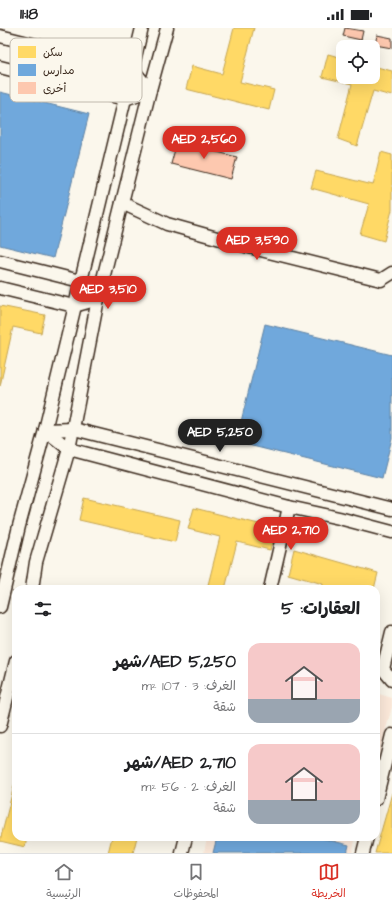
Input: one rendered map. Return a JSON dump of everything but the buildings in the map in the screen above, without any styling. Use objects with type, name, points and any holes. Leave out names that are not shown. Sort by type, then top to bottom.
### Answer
[{"type":"street","points":[[140,38],[142,28]]},
{"type":"street","points":[[33,585],[36,562],[70,448],[98,299],[167,28]]},
{"type":"street","points":[[0,36],[10,38]]},
{"type":"street","points":[[0,67],[10,70]]},
{"type":"street","points":[[142,81],[150,90]]},
{"type":"street","points":[[142,93],[150,90]]},
{"type":"street","points":[[0,607],[19,526],[45,430],[124,102]]},
{"type":"street","points":[[122,203],[167,224],[257,249],[380,280],[392,273]]},
{"type":"street","points":[[0,261],[80,281],[98,299]]},
{"type":"street","points":[[0,288],[74,306],[98,299]]},
{"type":"street","points":[[45,430],[74,429],[392,509]]},
{"type":"street","points":[[45,430],[70,448],[289,507],[392,532]]},
{"type":"street","points":[[271,585],[289,507]]},
{"type":"street","points":[[392,632],[383,669],[392,680]]},
{"type":"street","points":[[0,726],[12,677]]},
{"type":"street","points":[[380,783],[392,735]]},
{"type":"street","points":[[182,853],[185,841]]},
{"type":"street","points":[[363,853],[366,841]]},
{"type":"shaded area","points":[[380,694],[392,698],[392,707],[380,750]]},
{"type":"shaded area","points":[[206,841],[355,841],[352,853],[204,853]]}]
